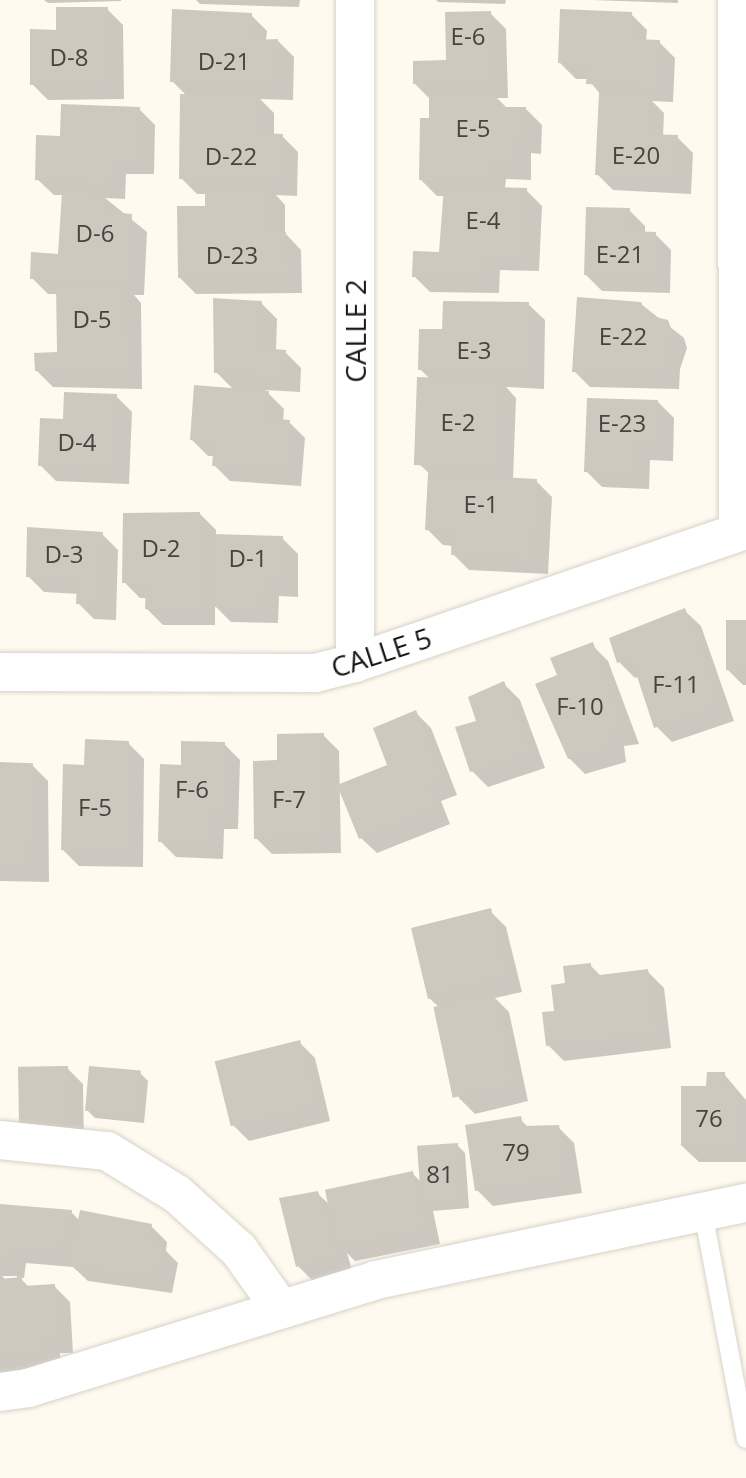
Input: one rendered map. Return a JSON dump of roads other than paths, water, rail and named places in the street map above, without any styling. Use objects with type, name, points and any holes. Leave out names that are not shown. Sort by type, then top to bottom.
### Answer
[{"type":"street","name":"CALLE 2","points":[[355,0],[355,663]]},
{"type":"street","points":[[737,0],[742,530]]},
{"type":"street","name":"CALLE 5","points":[[0,672],[315,673],[355,663],[742,530]]},
{"type":"street","points":[[0,1140],[107,1151],[177,1194],[239,1250],[281,1309]]},
{"type":"street","points":[[0,1392],[28,1388],[376,1280],[746,1203]]},
{"type":"lane","points":[[703,1212],[746,1439]]}]
